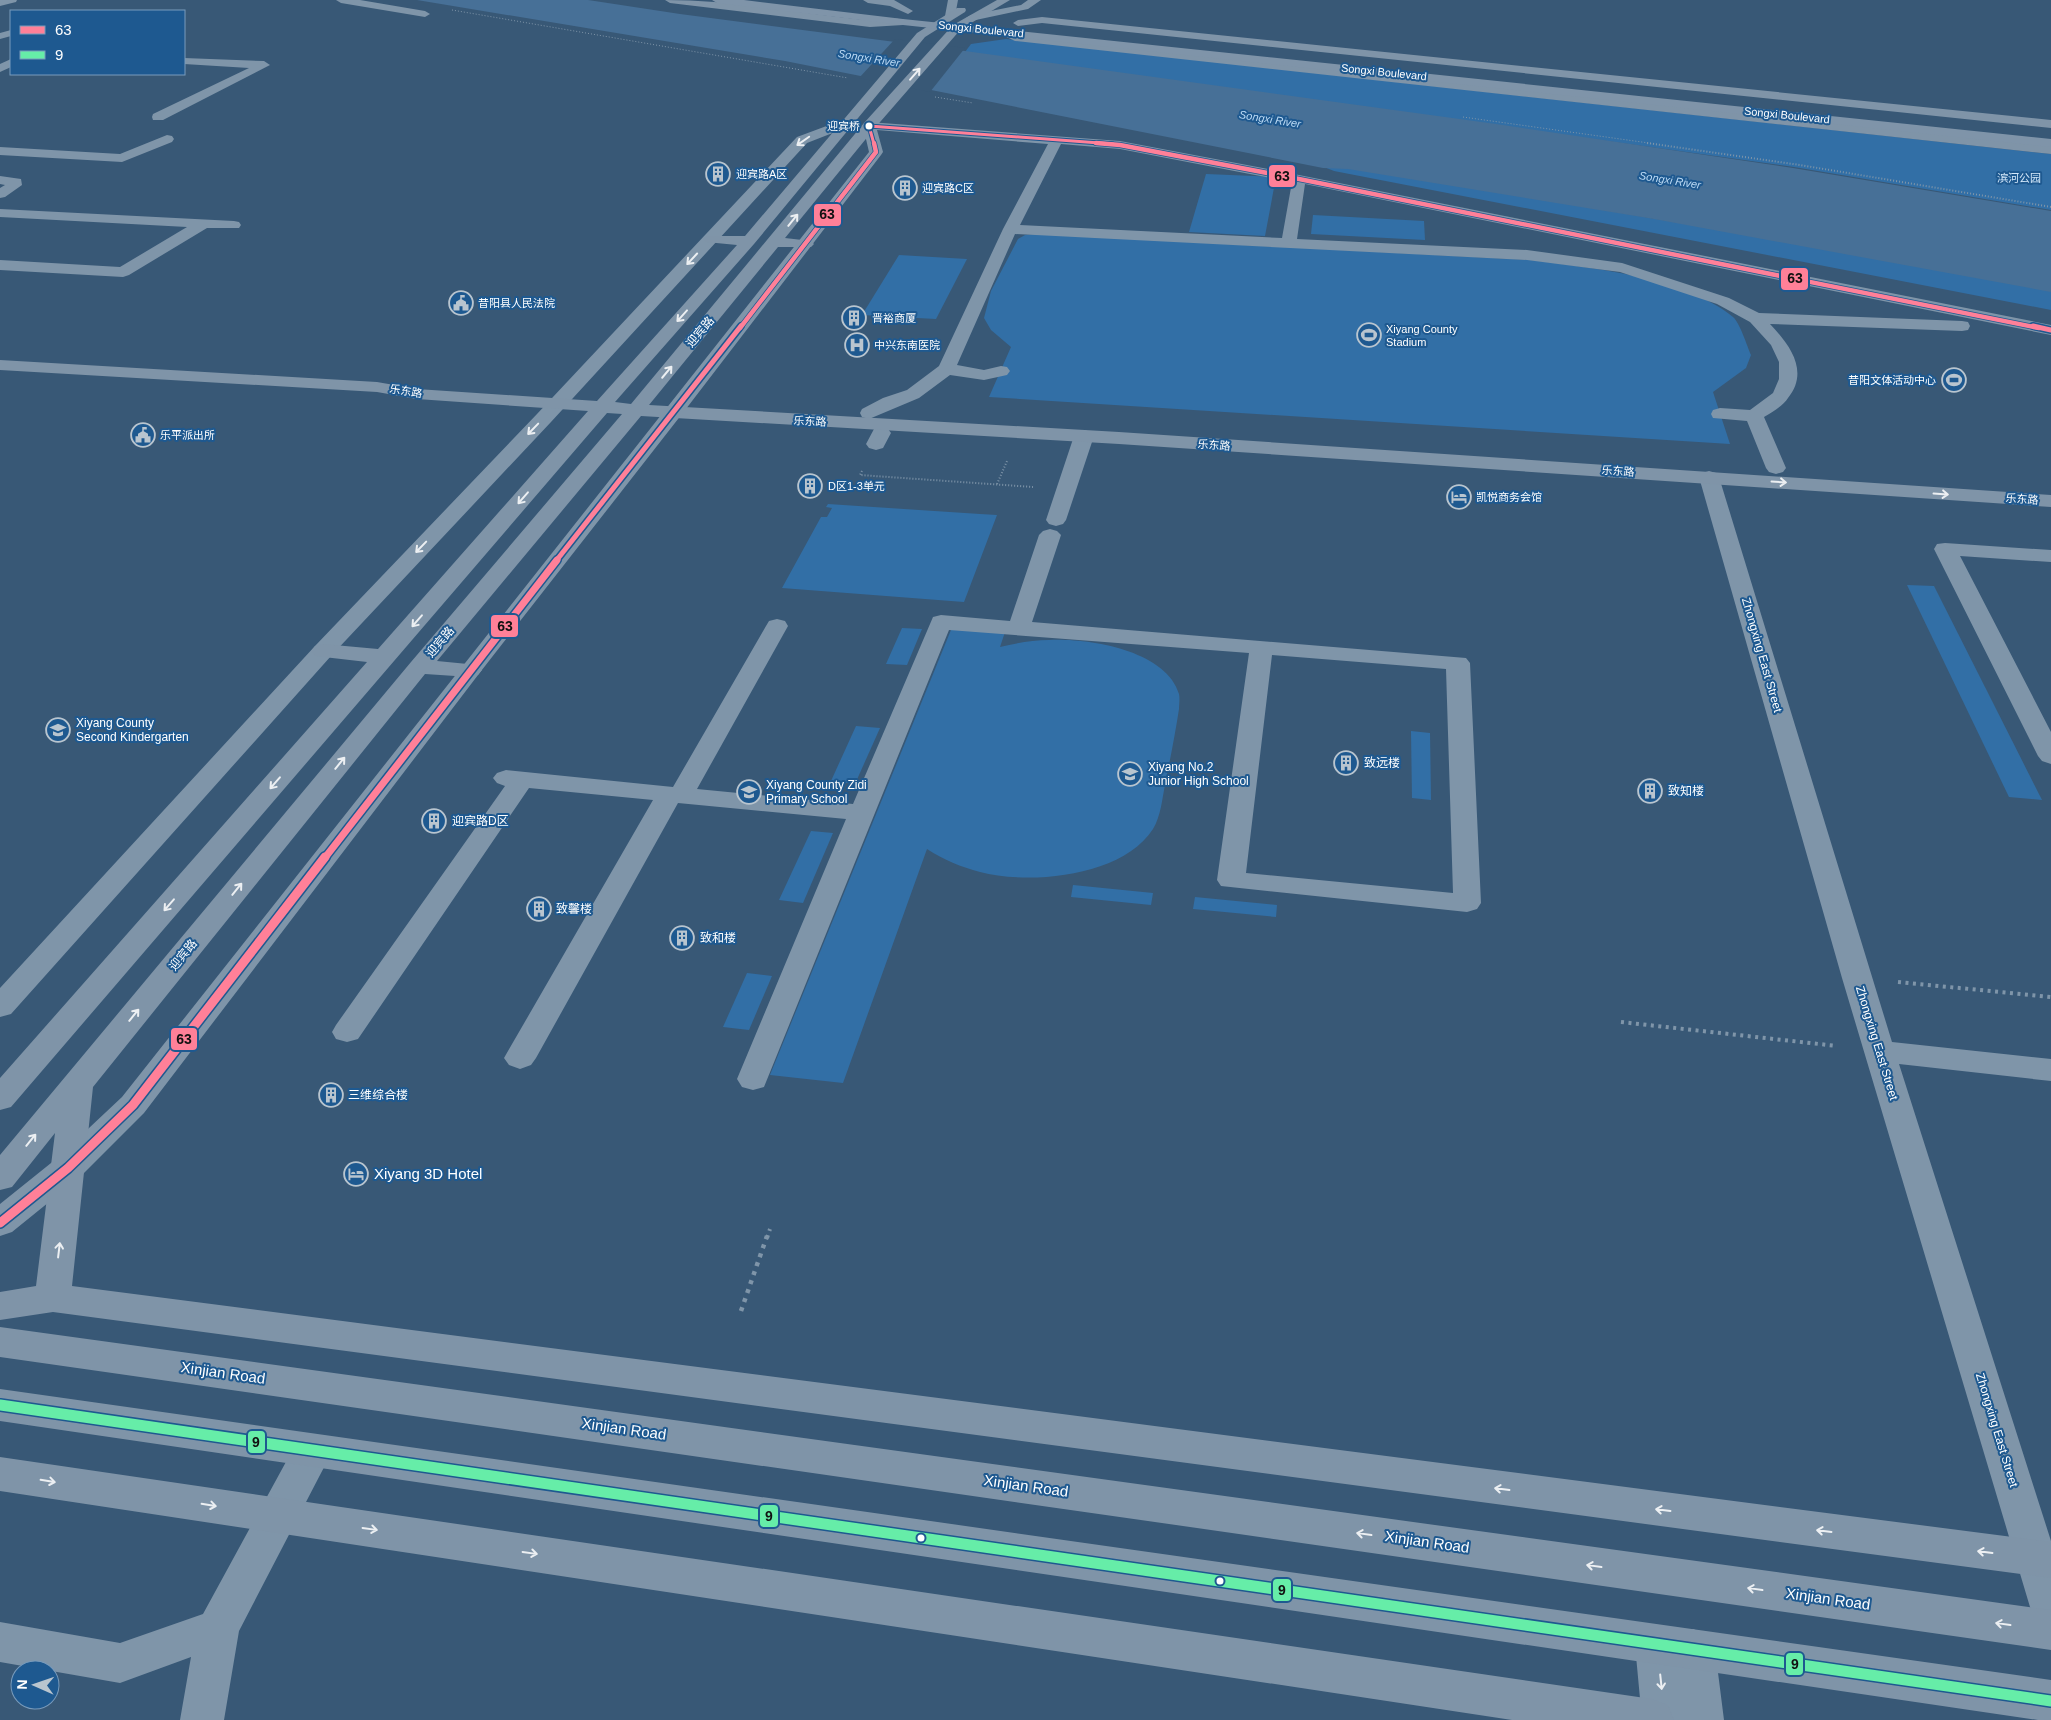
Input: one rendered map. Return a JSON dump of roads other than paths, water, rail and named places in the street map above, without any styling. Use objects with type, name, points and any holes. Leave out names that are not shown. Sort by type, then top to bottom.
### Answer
[{"type":"highway","name":"Songxi Boulevard","points":[[717,0],[903,22],[934,19],[957,27],[2051,143]]},
{"type":"highway","points":[[809,0],[912,11]]},
{"type":"highway","name":"Songxi Boulevard","points":[[950,16],[2051,130]]},
{"type":"main road","points":[[670,0],[870,24],[903,22]]},
{"type":"main road","points":[[868,0],[893,3],[912,11]]},
{"type":"main road","points":[[866,116],[957,27],[1005,0]]},
{"type":"main road","points":[[866,116],[934,19],[950,16],[972,4]]},
{"type":"main road","points":[[1018,24],[1042,20],[2051,124]]},
{"type":"main road","points":[[1002,31],[1016,38],[2051,150]]},
{"type":"main road","name":"迎宾路","points":[[0,1098],[386,657],[606,401],[749,241],[866,116]]},
{"type":"main road","name":"迎宾路","points":[[0,1178],[419,667],[775,242],[866,116]]},
{"type":"main road","points":[[711,239],[749,241]]},
{"type":"main road","points":[[775,242],[806,244]]},
{"type":"main road","name":"乐东路","points":[[0,365],[377,387],[417,394],[564,397],[1084,436],[2051,501]]},
{"type":"main road","name":"乐东路","points":[[678,407],[870,414],[2051,486]]},
{"type":"main road","points":[[322,651],[386,657]]},
{"type":"main road","points":[[419,667],[470,670]]},
{"type":"main road","points":[[53,1298],[78,1084]]},
{"type":"main road","points":[[0,1306],[53,1298],[2044,1560]]},
{"type":"main road","name":"Xinjian Road","points":[[0,1342],[2051,1630]]},
{"type":"main road","points":[[0,1405],[2051,1701]]},
{"type":"main road","points":[[0,1474],[1652,1720]]},
{"type":"street","points":[[0,3],[12,0]]},
{"type":"street","points":[[341,0],[425,14]]},
{"type":"street","points":[[950,16],[954,0]]},
{"type":"street","points":[[971,18],[1024,7],[1036,0]]},
{"type":"street","points":[[0,68],[7,53]]},
{"type":"street","points":[[158,117],[264,65],[185,61]]},
{"type":"street","points":[[0,1223],[68,1168],[133,1105],[470,670],[806,244],[876,152],[866,116]]},
{"type":"street","points":[[0,1007],[322,651],[564,397],[802,140],[866,116],[1057,140],[1120,145],[1299,179],[2049,330]]},
{"type":"street","points":[[0,151],[122,158],[168,139]]},
{"type":"street","points":[[870,414],[890,402],[913,394],[947,369],[1010,228],[1057,140]]},
{"type":"street","points":[[1289,242],[1299,179]]},
{"type":"street","points":[[0,180],[16,182],[15,185],[0,194]]},
{"type":"street","points":[[0,213],[234,225]]},
{"type":"street","points":[[0,265],[123,272],[204,223]]},
{"type":"street","points":[[1010,228],[1527,255],[1622,268],[1723,301],[1756,318],[1779,344],[1788,362],[1788,379],[1781,396],[1754,416],[1720,414]]},
{"type":"street","points":[[1756,318],[2049,330]]},
{"type":"street","points":[[947,369],[984,375],[1001,371]]},
{"type":"street","points":[[1754,416],[1776,468]]},
{"type":"street","points":[[1019,628],[1084,436]]},
{"type":"street","name":"Zhongxing East Street","points":[[1709,477],[1857,978],[2044,1560],[2051,1607]]},
{"type":"street","points":[[2051,556],[1945,549],[2051,756]]},
{"type":"street","points":[[753,1080],[941,622],[1458,663],[1467,903],[1232,880],[1261,648]]},
{"type":"street","points":[[520,1058],[777,626]]},
{"type":"street","points":[[348,1032],[514,779],[862,813]]},
{"type":"street","points":[[1880,1051],[2051,1070]]},
{"type":"street","points":[[202,1720],[218,1628],[313,1450]]},
{"type":"street","points":[[0,1642],[120,1663],[218,1628]]},
{"type":"street","points":[[1664,1720],[1675,1647]]},
{"type":"street","points":[[1675,1647],[1702,1720]]},
{"type":"water","name":"Songxi River","points":[[417,0],[588,0],[1496,124],[1793,168],[2051,211],[2051,292],[1654,219],[1348,169],[1323,168],[785,61]]},
{"type":"place","name":"迎宾桥","points":[[869,126]]},
{"type":"place","name":"迎宾路A区","points":[[718,174]]},
{"type":"place","name":"迎宾路C区","points":[[905,188]]},
{"type":"place","name":"昔阳县人民法院","points":[[461,303]]},
{"type":"place","name":"晋裕商厦","points":[[854,318]]},
{"type":"place","name":"Xiyang County Stadium","points":[[1369,335]]},
{"type":"place","name":"中兴东南医院","points":[[857,345]]},
{"type":"place","name":"昔阳文体活动中心","points":[[1954,380]]},
{"type":"place","name":"乐平派出所","points":[[143,435]]},
{"type":"place","name":"D区1-3单元","points":[[810,486]]},
{"type":"place","name":"凯悦商务会馆","points":[[1459,497]]},
{"type":"place","name":"Xiyang County Second Kindergarten","points":[[58,730]]},
{"type":"place","name":"致远楼","points":[[1346,763]]},
{"type":"place","name":"Xiyang No.2 Junior High School","points":[[1130,774]]},
{"type":"place","name":"致知楼","points":[[1650,791]]},
{"type":"place","name":"Xiyang County Zidi Primary School","points":[[749,792]]},
{"type":"place","name":"迎宾路D区","points":[[434,821]]},
{"type":"place","name":"致馨楼","points":[[539,909]]},
{"type":"place","name":"致和楼","points":[[682,938]]},
{"type":"place","name":"三维综合楼","points":[[331,1095]]},
{"type":"place","name":"Xiyang 3D Hotel","points":[[356,1174]]},
{"type":"park label","name":"滨河公园","points":[[2019,178]]}]
